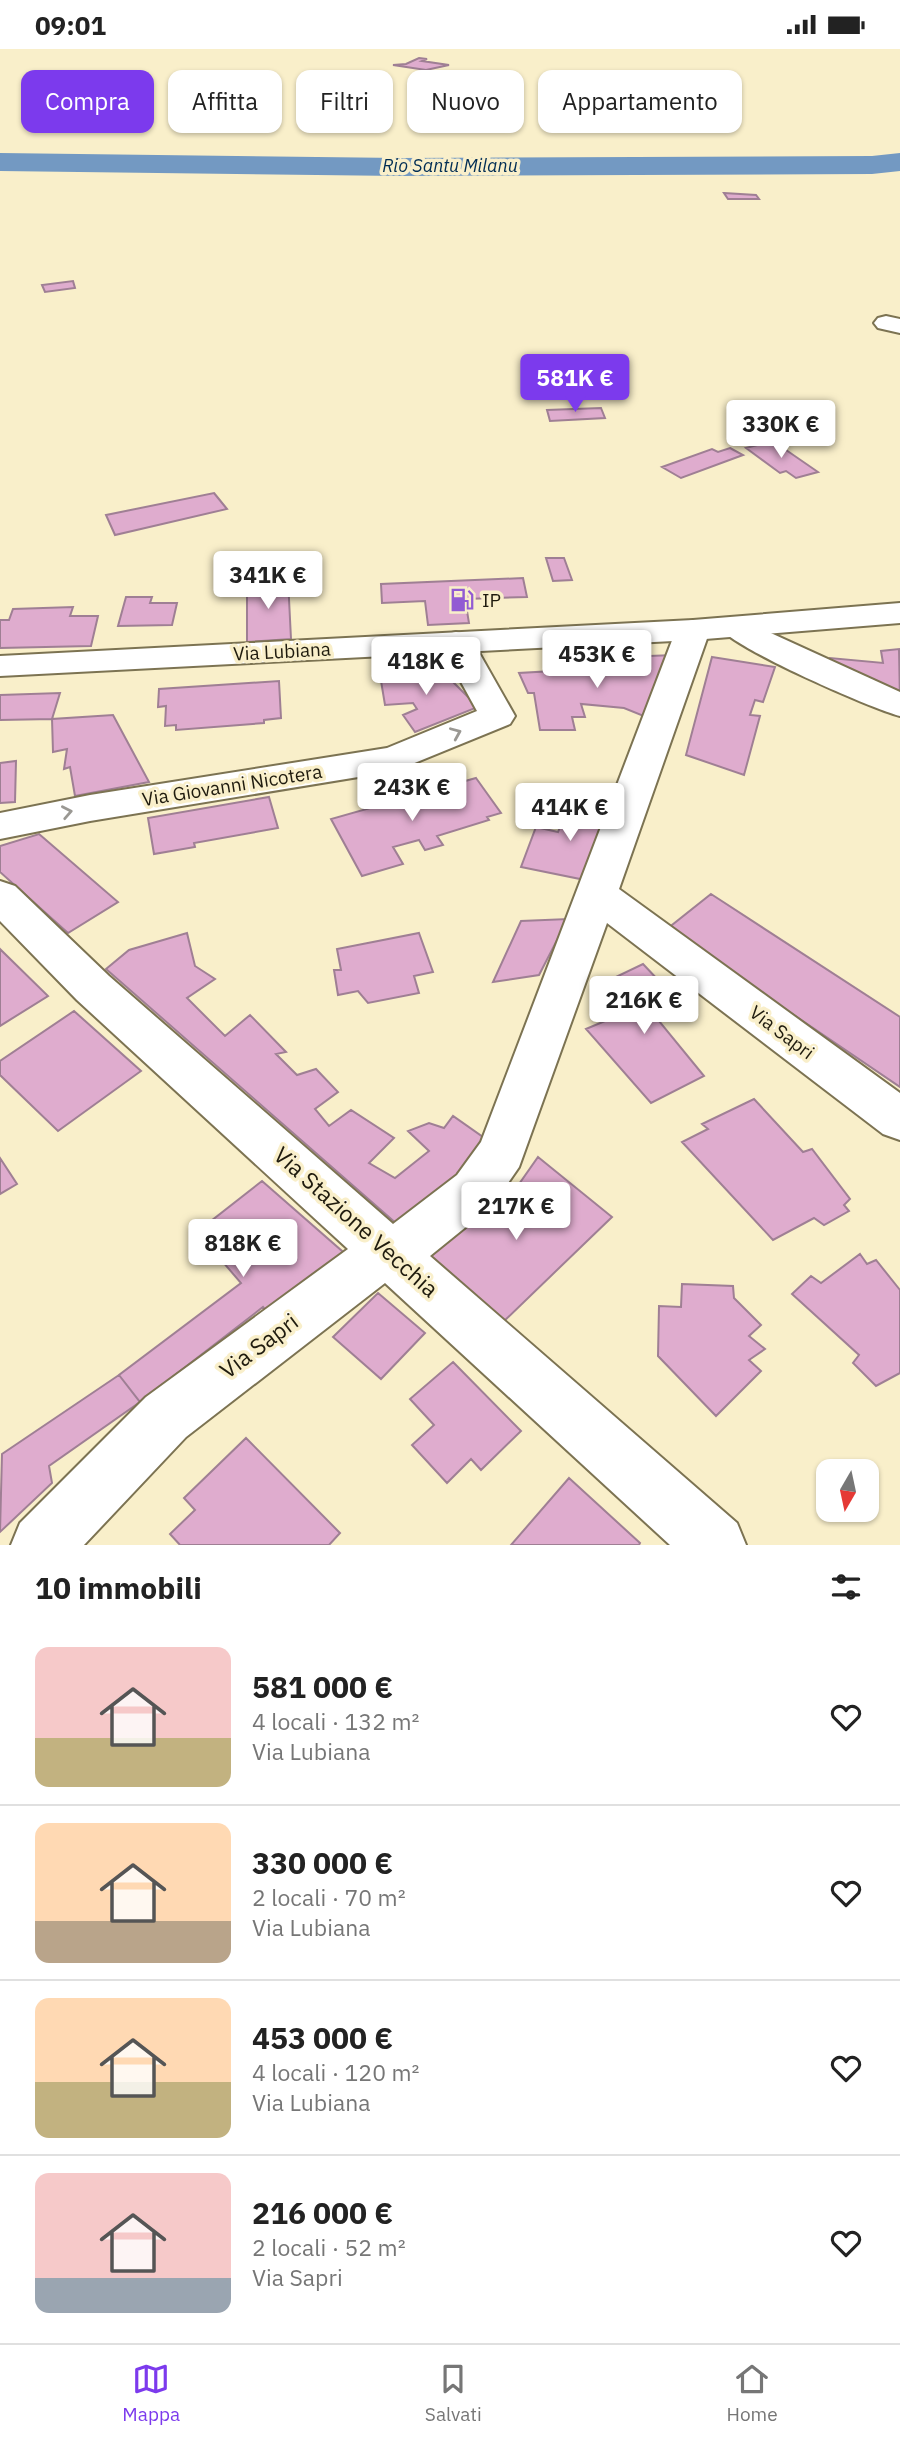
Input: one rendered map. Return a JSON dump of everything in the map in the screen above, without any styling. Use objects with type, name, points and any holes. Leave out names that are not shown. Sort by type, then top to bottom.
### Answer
[{"type":"street","name":"Via Lubiana","points":[[0,666],[693,630],[900,613]]},
{"type":"street","points":[[736,627],[761,642],[900,705]]},
{"type":"street","name":"Via Sapri","points":[[42,1545],[166,1417],[352,1275],[419,1236],[475,1190],[502,1152],[693,630]]},
{"type":"street","name":"Via Giovanni Nicotera","points":[[0,826],[103,806],[395,759],[497,716],[456,642]]},
{"type":"street","name":"Via Sapri","points":[[596,893],[900,1120]]},
{"type":"street","name":"Via Stazione Vecchia","points":[[0,896],[93,988],[715,1545]]},
{"type":"building","points":[[419,58],[427,59],[422,61],[449,65],[426,70],[393,65],[406,64]]},
{"type":"building","points":[[724,193],[756,195],[759,199],[728,199]]},
{"type":"building","points":[[73,281],[75,288],[45,292],[42,285]]},
{"type":"building","points":[[601,408],[605,418],[550,421],[547,410]]},
{"type":"building","points":[[773,441],[818,472],[796,478],[786,471],[780,473],[746,448]]},
{"type":"building","points":[[730,448],[743,455],[681,478],[662,467],[712,449],[718,452]]},
{"type":"building","points":[[214,493],[227,509],[115,535],[106,515]]},
{"type":"building","points":[[546,558],[564,558],[572,580],[553,581]]},
{"type":"building","points":[[523,578],[527,597],[465,599],[469,623],[428,625],[425,601],[382,603],[381,584]]},
{"type":"building","points":[[288,579],[291,639],[247,642],[247,581]]},
{"type":"building","points":[[126,597],[152,597],[150,603],[177,603],[172,625],[118,626]]},
{"type":"building","points":[[73,607],[70,616],[98,616],[91,646],[0,648],[0,620],[9,620],[13,609]]},
{"type":"building","points":[[899,649],[900,703],[827,668],[830,658],[883,663],[881,651]]},
{"type":"building","points":[[674,655],[651,719],[624,708],[581,704],[585,717],[572,717],[575,730],[540,730],[534,693],[528,693],[519,673],[624,667],[623,657]]},
{"type":"building","points":[[712,657],[775,667],[763,702],[755,700],[750,715],[760,716],[744,775],[686,755]]},
{"type":"building","points":[[441,670],[478,707],[415,732],[403,715],[417,709],[413,703],[385,705],[380,675]]},
{"type":"building","points":[[279,681],[281,718],[264,720],[264,723],[176,730],[176,725],[165,726],[166,706],[158,707],[159,689]]},
{"type":"building","points":[[60,693],[52,719],[0,720],[0,695]]},
{"type":"building","points":[[113,715],[149,782],[75,796],[70,767],[64,769],[67,749],[53,752],[52,719]]},
{"type":"building","points":[[16,761],[15,802],[0,803],[0,763]]},
{"type":"building","points":[[476,778],[501,813],[487,817],[489,820],[437,836],[443,845],[425,850],[419,840],[393,847],[403,864],[362,876],[331,819]]},
{"type":"building","points":[[269,797],[278,828],[194,843],[195,847],[154,854],[148,818]]},
{"type":"building","points":[[570,802],[613,810],[590,881],[521,867],[536,827],[558,832]]},
{"type":"building","points":[[39,834],[118,902],[68,933],[0,872],[0,846]]},
{"type":"building","points":[[711,894],[900,1017],[900,1087],[667,929]]},
{"type":"building","points":[[568,919],[539,975],[493,982],[521,921]]},
{"type":"building","points":[[187,933],[195,966],[215,979],[187,998],[225,1036],[250,1015],[286,1052],[276,1054],[297,1075],[316,1069],[338,1092],[315,1109],[329,1126],[351,1110],[394,1138],[369,1163],[395,1178],[429,1151],[408,1131],[429,1123],[444,1128],[453,1116],[490,1142],[406,1232],[106,969],[129,950]]},
{"type":"building","points":[[419,933],[433,972],[414,976],[419,993],[368,1003],[358,991],[338,995],[334,970],[341,970],[337,949]]},
{"type":"building","points":[[0,949],[48,996],[0,1026]]},
{"type":"building","points":[[643,964],[676,999],[650,1010],[704,1076],[651,1103],[586,1029],[624,1013],[599,985]]},
{"type":"building","points":[[74,1011],[141,1071],[58,1131],[0,1075],[0,1061]]},
{"type":"building","points":[[754,1099],[803,1152],[812,1149],[850,1199],[844,1205],[849,1211],[824,1225],[814,1218],[773,1240],[682,1142],[708,1129],[702,1124]]},
{"type":"building","points":[[538,1157],[612,1217],[500,1325],[414,1249],[460,1213],[491,1224]]},
{"type":"building","points":[[0,1158],[17,1184],[0,1194]]},
{"type":"building","points":[[262,1181],[350,1258],[267,1312],[263,1307],[140,1402],[119,1375],[241,1283],[197,1232]]},
{"type":"building","points":[[860,1254],[867,1264],[876,1260],[900,1290],[900,1373],[876,1386],[853,1363],[859,1355],[792,1294],[811,1276],[821,1283]]},
{"type":"building","points":[[682,1284],[733,1286],[734,1298],[761,1325],[749,1336],[765,1349],[749,1360],[761,1371],[716,1416],[658,1356],[659,1306],[681,1307]]},
{"type":"building","points":[[378,1293],[425,1333],[381,1379],[333,1337]]},
{"type":"building","points":[[453,1362],[521,1431],[481,1470],[471,1459],[447,1483],[412,1445],[434,1425],[410,1399]]},
{"type":"building","points":[[119,1375],[140,1402],[49,1466],[52,1483],[0,1532],[2,1454]]},
{"type":"building","points":[[246,1438],[340,1533],[329,1545],[180,1545],[170,1534],[195,1510],[184,1498]]},
{"type":"building","points":[[569,1478],[640,1543],[639,1545],[511,1545]]},
{"type":"waterway","name":"Rio Santu Milanu","points":[[0,162],[400,167],[872,165],[900,162]]},
{"type":"place","name":"IP","points":[[462,600]]}]
